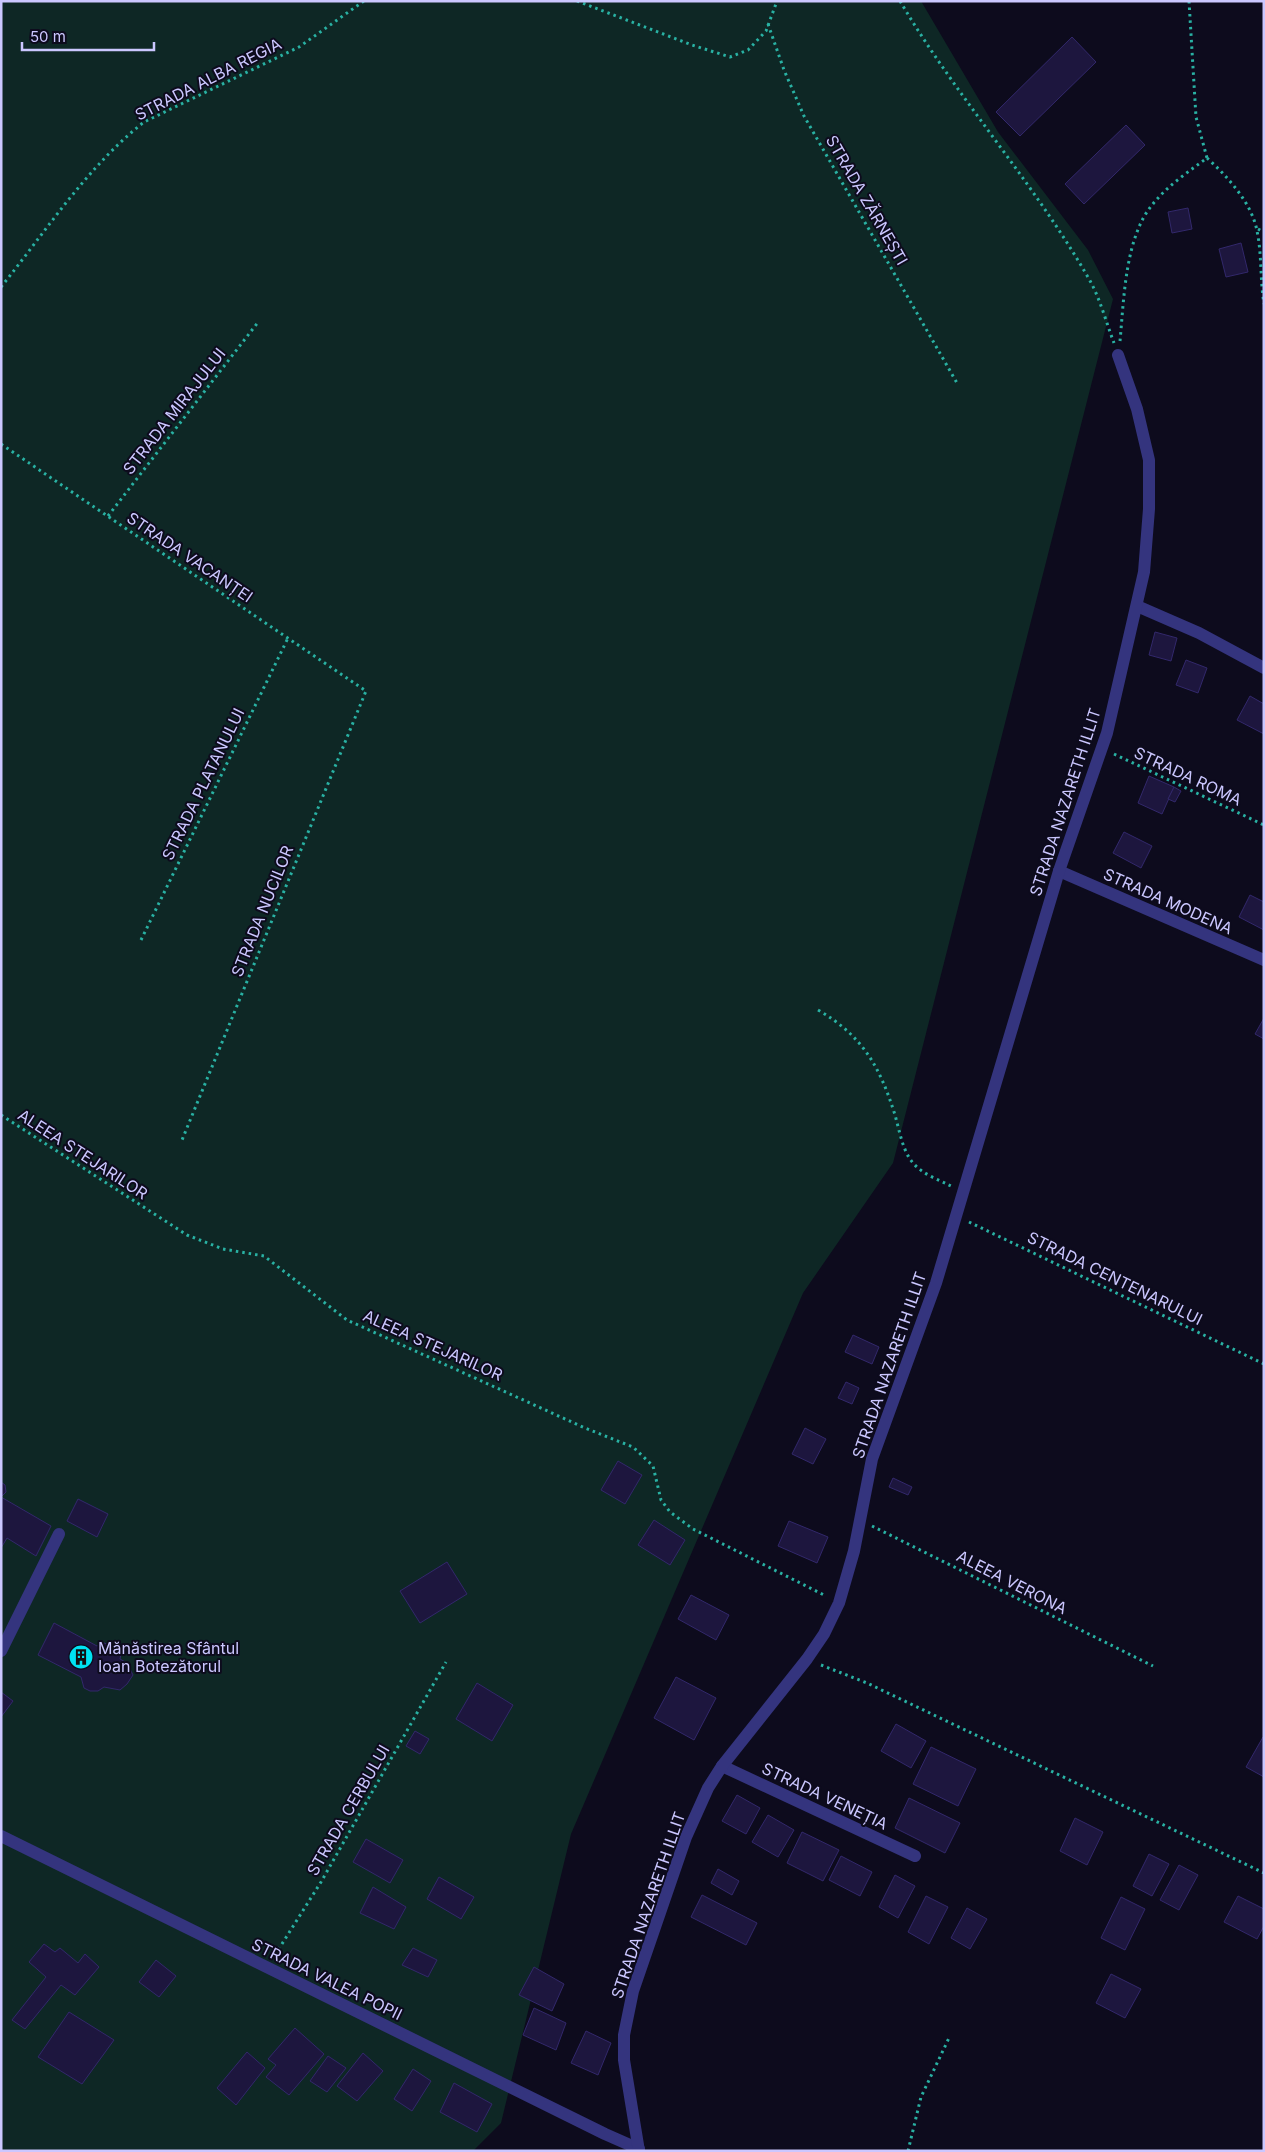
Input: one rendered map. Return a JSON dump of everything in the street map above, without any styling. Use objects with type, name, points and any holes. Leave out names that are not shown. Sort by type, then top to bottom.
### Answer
[{"type":"street","name":"STRADA NAZARETH ILLIT","points":[[639,2150],[624,2060],[624,2035],[633,1991],[686,1837],[708,1788],[722,1766],[807,1659],[824,1634],[839,1603],[854,1551],[872,1459],[936,1283],[1059,871],[1102,748],[1144,572],[1149,518],[1149,460],[1137,409],[1118,355]]},
{"type":"street","points":[[1137,606],[1200,633],[1264,668]]},
{"type":"street","name":"STRADA MODENA","points":[[1059,871],[1264,960]]},
{"type":"street","points":[[1,1651],[59,1534]]},
{"type":"street","name":"STRADA VENEȚIA","points":[[722,1766],[915,1856]]},
{"type":"street","name":"STRADA VALEA POPII","points":[[1,1836],[639,2150]]},
{"type":"path","name":"STRADA ALBA REGIA","points":[[1,288],[89,176],[122,139],[144,122],[299,47],[364,1]]},
{"type":"path","points":[[577,1],[692,45],[730,56],[748,50],[766,31],[777,1]]},
{"type":"path","points":[[900,1],[920,35],[972,111],[1039,200],[1085,272],[1118,355]]},
{"type":"path","points":[[1190,1],[1196,117],[1207,158],[1229,178],[1244,202],[1257,229],[1264,304]]},
{"type":"path","name":"STRADA ZĂRNEȘTI","points":[[768,24],[784,70],[804,116],[957,383]]},
{"type":"path","points":[[1118,355],[1126,278],[1138,226],[1151,205],[1172,184],[1207,158]]},
{"type":"path","points":[[1257,229],[1264,232]]},
{"type":"path","name":"STRADA MIRAJULUI","points":[[108,516],[259,321]]},
{"type":"path","name":"STRADA VACANȚEI","points":[[1,444],[366,691]]},
{"type":"path","name":"STRADA PLATANULUI","points":[[141,940],[288,638]]},
{"type":"path","name":"STRADA NUCILOR","points":[[182,1140],[366,691]]},
{"type":"path","name":"STRADA ROMA","points":[[1102,748],[1264,825]]},
{"type":"path","points":[[818,1010],[838,1022],[857,1038],[885,1084],[910,1159],[923,1172],[963,1192]]},
{"type":"path","name":"ALEEA STEJARILOR","points":[[1,1115],[187,1235],[223,1249],[264,1256],[347,1320],[585,1428],[633,1446],[653,1466],[661,1500],[670,1512],[693,1529],[839,1603]]},
{"type":"path","name":"STRADA CENTENARULUI","points":[[956,1215],[1264,1364]]},
{"type":"path","name":"ALEEA VERONA","points":[[860,1520],[1153,1666]]},
{"type":"path","points":[[807,1659],[867,1683],[1264,1873]]},
{"type":"path","name":"STRADA CERBULUI","points":[[266,1967],[321,1882],[446,1662]]},
{"type":"path","points":[[908,2151],[922,2097],[949,2038]]},
{"type":"green space","points":[[1,1],[921,1],[998,132],[1088,250],[1113,299],[893,1163],[803,1293],[571,1834],[501,2123],[473,2151],[1,2151]]},
{"type":"building","points":[[1072,37],[1096,62],[1020,136],[996,112]]},
{"type":"building","points":[[1126,125],[1145,145],[1084,204],[1065,184]]},
{"type":"building","points":[[1188,208],[1192,229],[1172,233],[1168,212]]},
{"type":"building","points":[[1241,243],[1248,272],[1226,277],[1219,249]]},
{"type":"building","points":[[1155,632],[1177,638],[1171,661],[1149,655]]},
{"type":"building","points":[[1186,660],[1207,668],[1198,693],[1176,685]]},
{"type":"building","points":[[1250,696],[1264,704],[1264,734],[1237,720]]},
{"type":"building","points":[[1149,776],[1174,787],[1162,814],[1138,803]]},
{"type":"building","points":[[1174,787],[1181,791],[1175,802],[1168,799]]},
{"type":"building","points":[[1124,832],[1152,846],[1141,868],[1113,853]]},
{"type":"building","points":[[1250,895],[1264,902],[1264,930],[1239,917]]},
{"type":"building","points":[[1264,1018],[1264,1039],[1255,1034]]},
{"type":"building","points":[[853,1335],[879,1347],[872,1364],[845,1352]]},
{"type":"building","points":[[846,1382],[859,1388],[852,1404],[838,1398]]},
{"type":"building","points":[[805,1428],[826,1439],[813,1464],[792,1454]]},
{"type":"building","points":[[618,1461],[642,1475],[625,1504],[601,1490]]},
{"type":"building","points":[[893,1478],[912,1487],[908,1495],[889,1487]]},
{"type":"building","points":[[1,1482],[5,1485],[6,1492],[1,1497]]},
{"type":"building","points":[[1,1497],[51,1526],[36,1556],[7,1538],[1,1548]]},
{"type":"building","points":[[78,1499],[108,1514],[97,1537],[67,1521]]},
{"type":"building","points":[[654,1520],[685,1540],[670,1565],[638,1545]]},
{"type":"building","points":[[789,1521],[828,1537],[817,1563],[778,1546]]},
{"type":"building","points":[[447,1562],[467,1594],[420,1623],[400,1591]]},
{"type":"building","points":[[691,1595],[729,1615],[716,1640],[678,1619]]},
{"type":"building","name":"Mănăstirea Sfântul Ioan Botezătorul","points":[[54,1623],[97,1646],[104,1643],[117,1647],[121,1654],[120,1659],[127,1663],[133,1675],[127,1684],[120,1690],[104,1687],[98,1691],[90,1691],[84,1688],[81,1677],[38,1655]]},
{"type":"building","points":[[676,1677],[716,1698],[694,1740],[654,1718]]},
{"type":"building","points":[[477,1683],[513,1705],[492,1741],[456,1719]]},
{"type":"building","points":[[1,1692],[13,1701],[1,1717]]},
{"type":"building","points":[[896,1724],[926,1741],[911,1768],[881,1751]]},
{"type":"building","points":[[415,1731],[429,1739],[420,1754],[406,1746]]},
{"type":"building","points":[[1264,1738],[1264,1777],[1246,1767]]},
{"type":"building","points":[[931,1747],[976,1769],[958,1806],[913,1784]]},
{"type":"building","points":[[737,1795],[760,1808],[746,1834],[722,1821]]},
{"type":"building","points":[[909,1798],[960,1823],[945,1853],[895,1828]]},
{"type":"building","points":[[768,1815],[794,1830],[778,1857],[752,1842]]},
{"type":"building","points":[[1075,1818],[1103,1832],[1087,1865],[1060,1851]]},
{"type":"building","points":[[802,1832],[839,1850],[823,1881],[787,1863]]},
{"type":"building","points":[[366,1839],[403,1860],[390,1883],[353,1862]]},
{"type":"building","points":[[1149,1854],[1169,1864],[1152,1896],[1133,1886]]},
{"type":"building","points":[[841,1856],[872,1872],[860,1896],[829,1880]]},
{"type":"building","points":[[1179,1865],[1198,1875],[1179,1910],[1160,1900]]},
{"type":"building","points":[[718,1869],[739,1881],[732,1895],[711,1883]]},
{"type":"building","points":[[895,1875],[915,1886],[898,1918],[879,1907]]},
{"type":"building","points":[[439,1877],[474,1897],[461,1919],[427,1899]]},
{"type":"building","points":[[373,1887],[406,1907],[394,1929],[360,1913]]},
{"type":"building","points":[[702,1895],[757,1923],[746,1945],[691,1917]]},
{"type":"building","points":[[926,1896],[948,1907],[929,1944],[908,1932]]},
{"type":"building","points":[[1238,1896],[1264,1909],[1264,1926],[1257,1939],[1224,1922]]},
{"type":"building","points":[[1121,1897],[1145,1909],[1125,1950],[1101,1938]]},
{"type":"building","points":[[967,1908],[987,1919],[970,1949],[951,1938]]},
{"type":"building","points":[[44,1944],[55,1952],[60,1948],[78,1963],[85,1954],[99,1967],[75,1995],[61,1985],[25,2029],[12,2020],[46,1977],[29,1962]]},
{"type":"building","points":[[413,1948],[437,1960],[428,1977],[402,1965]]},
{"type":"building","points":[[156,1960],[176,1976],[159,1997],[139,1982]]},
{"type":"building","points":[[534,1967],[564,1984],[552,2011],[519,1995]]},
{"type":"building","points":[[1111,1974],[1141,1989],[1125,2018],[1096,2003]]},
{"type":"building","points":[[534,2008],[566,2023],[556,2050],[523,2035]]},
{"type":"building","points":[[69,2012],[114,2040],[82,2084],[38,2057]]},
{"type":"building","points":[[295,2028],[324,2054],[289,2095],[266,2077],[276,2065],[268,2059]]},
{"type":"building","points":[[586,2031],[611,2043],[598,2075],[571,2063]]},
{"type":"building","points":[[247,2052],[265,2068],[236,2105],[217,2088]]},
{"type":"building","points":[[363,2053],[383,2071],[357,2101],[337,2086]]},
{"type":"building","points":[[328,2056],[346,2068],[327,2092],[310,2081]]},
{"type":"building","points":[[413,2069],[431,2081],[412,2111],[394,2099]]},
{"type":"building","points":[[454,2083],[492,2104],[477,2132],[440,2112]]},
{"type":"place","name":"Mănăstirea Sfântul Ioan Botezătorul","points":[[81,1657]]}]
